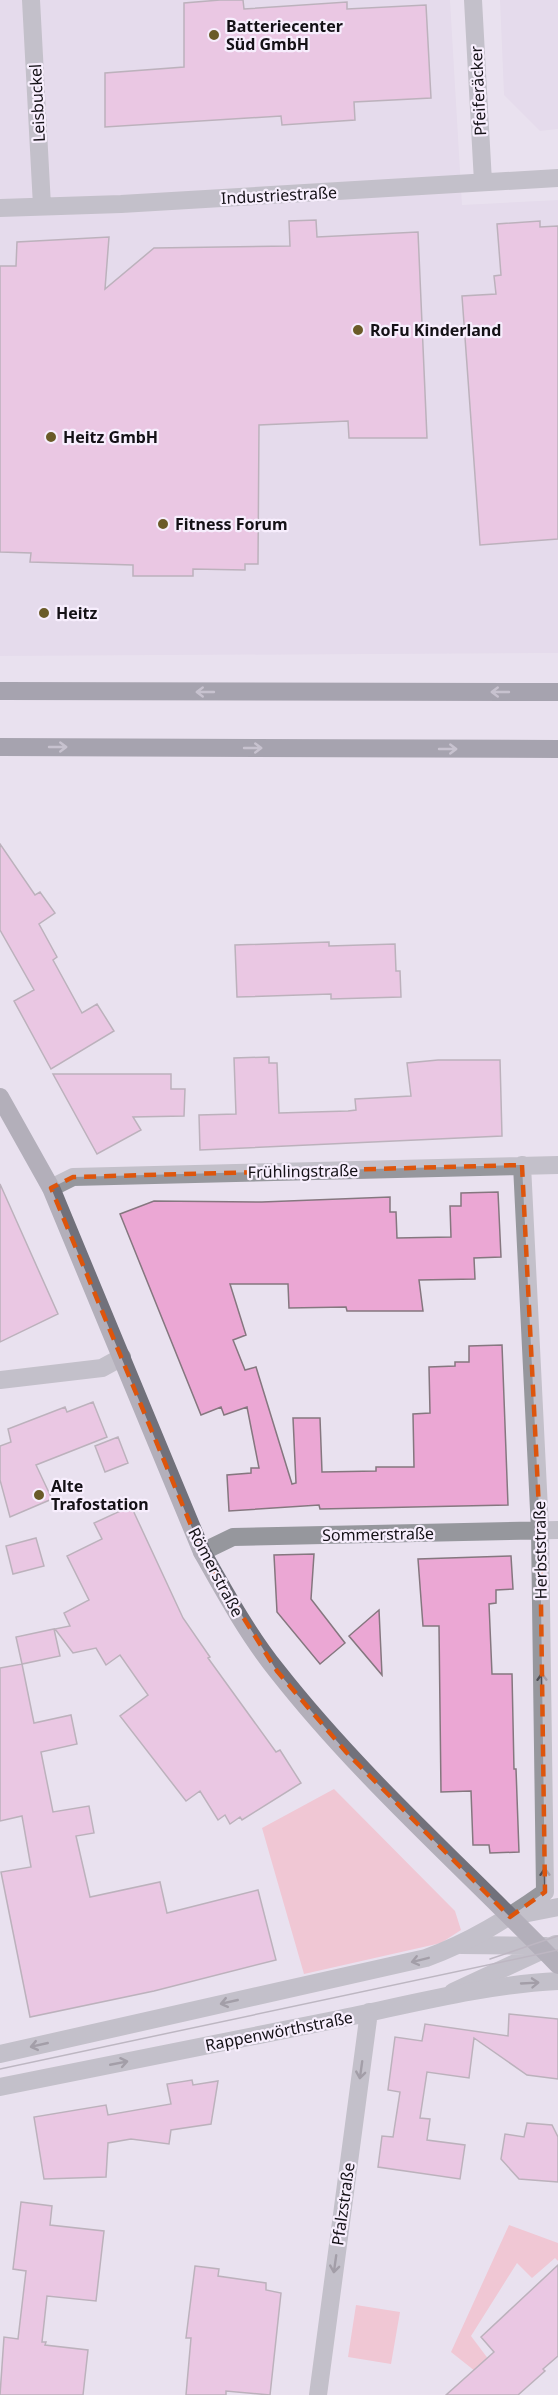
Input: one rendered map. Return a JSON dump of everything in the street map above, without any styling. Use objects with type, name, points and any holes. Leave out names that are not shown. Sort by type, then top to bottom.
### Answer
[{"type":"main road","points":[[0,691],[558,692]]},
{"type":"main road","points":[[0,747],[558,749]]},
{"type":"street","name":"Leisbuckel","points":[[31,0],[42,206]]},
{"type":"street","name":"Pfeiferäcker","points":[[473,0],[483,182]]},
{"type":"street","name":"Industriestraße","points":[[0,208],[133,203],[558,178]]},
{"type":"street","name":"Römerstraße","points":[[0,1097],[51,1188],[202,1552],[230,1602],[277,1671],[347,1753],[510,1917],[549,1946],[558,1965]]},
{"type":"street","name":"Herbststraße","points":[[510,1917],[545,1892],[549,1530],[522,1165]]},
{"type":"street","name":"Frühlingstraße","points":[[51,1188],[73,1176],[558,1165]]},
{"type":"street","points":[[0,1380],[102,1368],[122,1358]]},
{"type":"street","name":"Sommerstraße","points":[[202,1552],[232,1537],[549,1530]]},
{"type":"street","points":[[0,2054],[426,1958],[461,1945],[510,1917],[558,1907]]},
{"type":"street","points":[[461,1945],[549,1946]]},
{"type":"street","points":[[451,1993],[549,1946]]},
{"type":"street","name":"Rappenwörthstraße","points":[[0,2087],[369,2012],[451,1993],[512,1984],[558,1981]]},
{"type":"street","name":"Pfalzstraße","points":[[318,2395],[369,2012]]},
{"type":"highlighted area","points":[[522,1165],[540,1530],[545,1892],[510,1917],[347,1753],[277,1671],[202,1552],[51,1188],[73,1177]]},
{"type":"shaded area","points":[[0,0],[450,0],[462,205],[558,200],[558,653],[0,656]]},
{"type":"shaded area","points":[[500,0],[558,0],[558,129],[540,131],[504,95]]},
{"type":"shaded area","points":[[334,1789],[455,1911],[461,1930],[441,1943],[304,1974],[262,1828]]},
{"type":"shaded area","points":[[509,2225],[558,2243],[558,2261],[555,2258],[532,2278],[517,2263],[471,2336],[492,2364],[480,2375],[451,2352]]},
{"type":"shaded area","points":[[356,2305],[400,2312],[391,2364],[348,2357]]},
{"type":"building","points":[[243,0],[244,9],[347,2],[347,9],[426,5],[431,98],[354,102],[355,120],[282,125],[281,116],[105,127],[105,73],[184,67],[184,3]]},
{"type":"building","points":[[316,220],[317,237],[418,232],[427,438],[349,438],[348,421],[259,425],[258,564],[245,564],[245,570],[193,569],[193,576],[133,576],[133,565],[30,562],[31,553],[0,552],[0,266],[16,266],[17,242],[109,237],[105,289],[154,248],[290,246],[289,221]]},
{"type":"building","points":[[540,221],[540,227],[558,226],[558,539],[480,545],[462,296],[496,294],[494,276],[501,275],[497,224]]},
{"type":"building","points":[[0,844],[35,895],[40,892],[55,913],[39,924],[57,957],[53,960],[82,1013],[97,1004],[114,1031],[51,1069],[14,1001],[34,990],[0,930]]},
{"type":"building","points":[[329,942],[329,946],[395,944],[396,971],[400,971],[401,997],[331,999],[331,994],[237,997],[235,945]]},
{"type":"building","points":[[269,1057],[269,1063],[277,1063],[279,1113],[356,1110],[355,1099],[411,1096],[407,1063],[438,1060],[500,1060],[502,1136],[200,1150],[199,1115],[236,1114],[234,1058]]},
{"type":"building","points":[[53,1074],[171,1074],[171,1089],[185,1089],[184,1116],[133,1117],[141,1130],[97,1154]]},
{"type":"building","points":[[0,1184],[58,1314],[0,1342]]},
{"type":"building","points":[[498,1192],[501,1257],[474,1258],[475,1279],[419,1280],[423,1311],[347,1311],[346,1307],[289,1308],[288,1284],[230,1284],[246,1335],[233,1340],[245,1370],[256,1367],[292,1484],[296,1483],[293,1418],[320,1418],[322,1472],[376,1471],[376,1467],[414,1467],[413,1414],[430,1413],[429,1367],[455,1366],[455,1362],[469,1362],[469,1346],[502,1345],[508,1505],[320,1509],[319,1505],[229,1511],[227,1475],[251,1473],[251,1468],[259,1468],[247,1407],[224,1415],[221,1407],[201,1415],[120,1214],[154,1201],[262,1202],[390,1197],[390,1212],[396,1212],[397,1238],[451,1237],[450,1206],[461,1206],[461,1193]]},
{"type":"building","points":[[93,1402],[107,1437],[36,1465],[52,1499],[10,1517],[0,1480],[0,1446],[11,1442],[8,1429],[65,1407],[67,1412]]},
{"type":"building","points":[[118,1437],[128,1463],[105,1472],[95,1446]]},
{"type":"building","points":[[131,1506],[183,1618],[210,1657],[208,1658],[276,1752],[280,1750],[301,1783],[242,1820],[240,1817],[230,1824],[225,1815],[218,1820],[200,1791],[186,1801],[120,1716],[148,1695],[120,1655],[106,1665],[96,1648],[73,1653],[55,1629],[70,1626],[64,1613],[89,1600],[67,1556],[102,1539],[94,1523]]},
{"type":"building","points":[[36,1538],[44,1566],[13,1574],[6,1546]]},
{"type":"building","points":[[314,1554],[311,1599],[345,1643],[320,1664],[277,1612],[274,1555]]},
{"type":"building","points":[[511,1556],[513,1589],[496,1590],[496,1603],[489,1604],[492,1674],[512,1674],[519,1852],[490,1853],[489,1845],[473,1845],[471,1791],[441,1792],[439,1626],[423,1626],[418,1559]]},
{"type":"building","points":[[379,1610],[382,1675],[349,1636]]},
{"type":"building","points":[[54,1629],[60,1656],[22,1664],[16,1637]]},
{"type":"building","points":[[22,1664],[34,1723],[71,1715],[77,1744],[41,1752],[53,1812],[89,1806],[94,1833],[76,1836],[90,1897],[160,1882],[167,1913],[258,1890],[276,1960],[154,1991],[30,2017],[1,1872],[31,1867],[22,1816],[0,1821],[0,1668]]},
{"type":"building","points":[[509,2014],[558,2019],[558,2079],[527,2075],[474,2038],[469,2078],[427,2072],[420,2118],[430,2119],[427,2140],[465,2145],[460,2179],[378,2167],[382,2136],[393,2137],[400,2092],[388,2090],[395,2037],[422,2041],[425,2024],[508,2036]]},
{"type":"building","points":[[192,2080],[193,2085],[218,2081],[211,2124],[171,2130],[169,2144],[131,2139],[108,2143],[106,2177],[44,2179],[34,2117],[106,2105],[108,2115],[171,2104],[167,2084]]},
{"type":"building","points":[[527,2123],[552,2125],[558,2137],[558,2182],[519,2179],[501,2159],[505,2134],[524,2137]]},
{"type":"building","points":[[21,2202],[52,2206],[50,2225],[104,2231],[96,2301],[47,2296],[42,2342],[46,2342],[45,2345],[88,2350],[83,2395],[0,2395],[4,2337],[18,2339],[26,2271],[13,2269]]},
{"type":"building","points":[[558,2265],[558,2356],[518,2395],[446,2395],[494,2352],[481,2337]]},
{"type":"building","points":[[195,2266],[219,2269],[218,2276],[266,2283],[266,2290],[281,2293],[270,2395],[226,2391],[226,2395],[186,2395],[191,2338],[186,2338]]},
{"type":"tram line","points":[[490,1959],[558,1936]]},
{"type":"tram line","points":[[0,2069],[558,1950]]},
{"type":"place","name":"Batteriecenter Süd GmbH","points":[[214,35]]},
{"type":"place","name":"RoFu Kinderland","points":[[358,330]]},
{"type":"place","name":"Heitz GmbH","points":[[51,437]]},
{"type":"place","name":"Fitness Forum","points":[[163,524]]},
{"type":"place","name":"Heitz","points":[[44,613]]},
{"type":"place","name":"Alte Trafostation","points":[[39,1495]]}]
